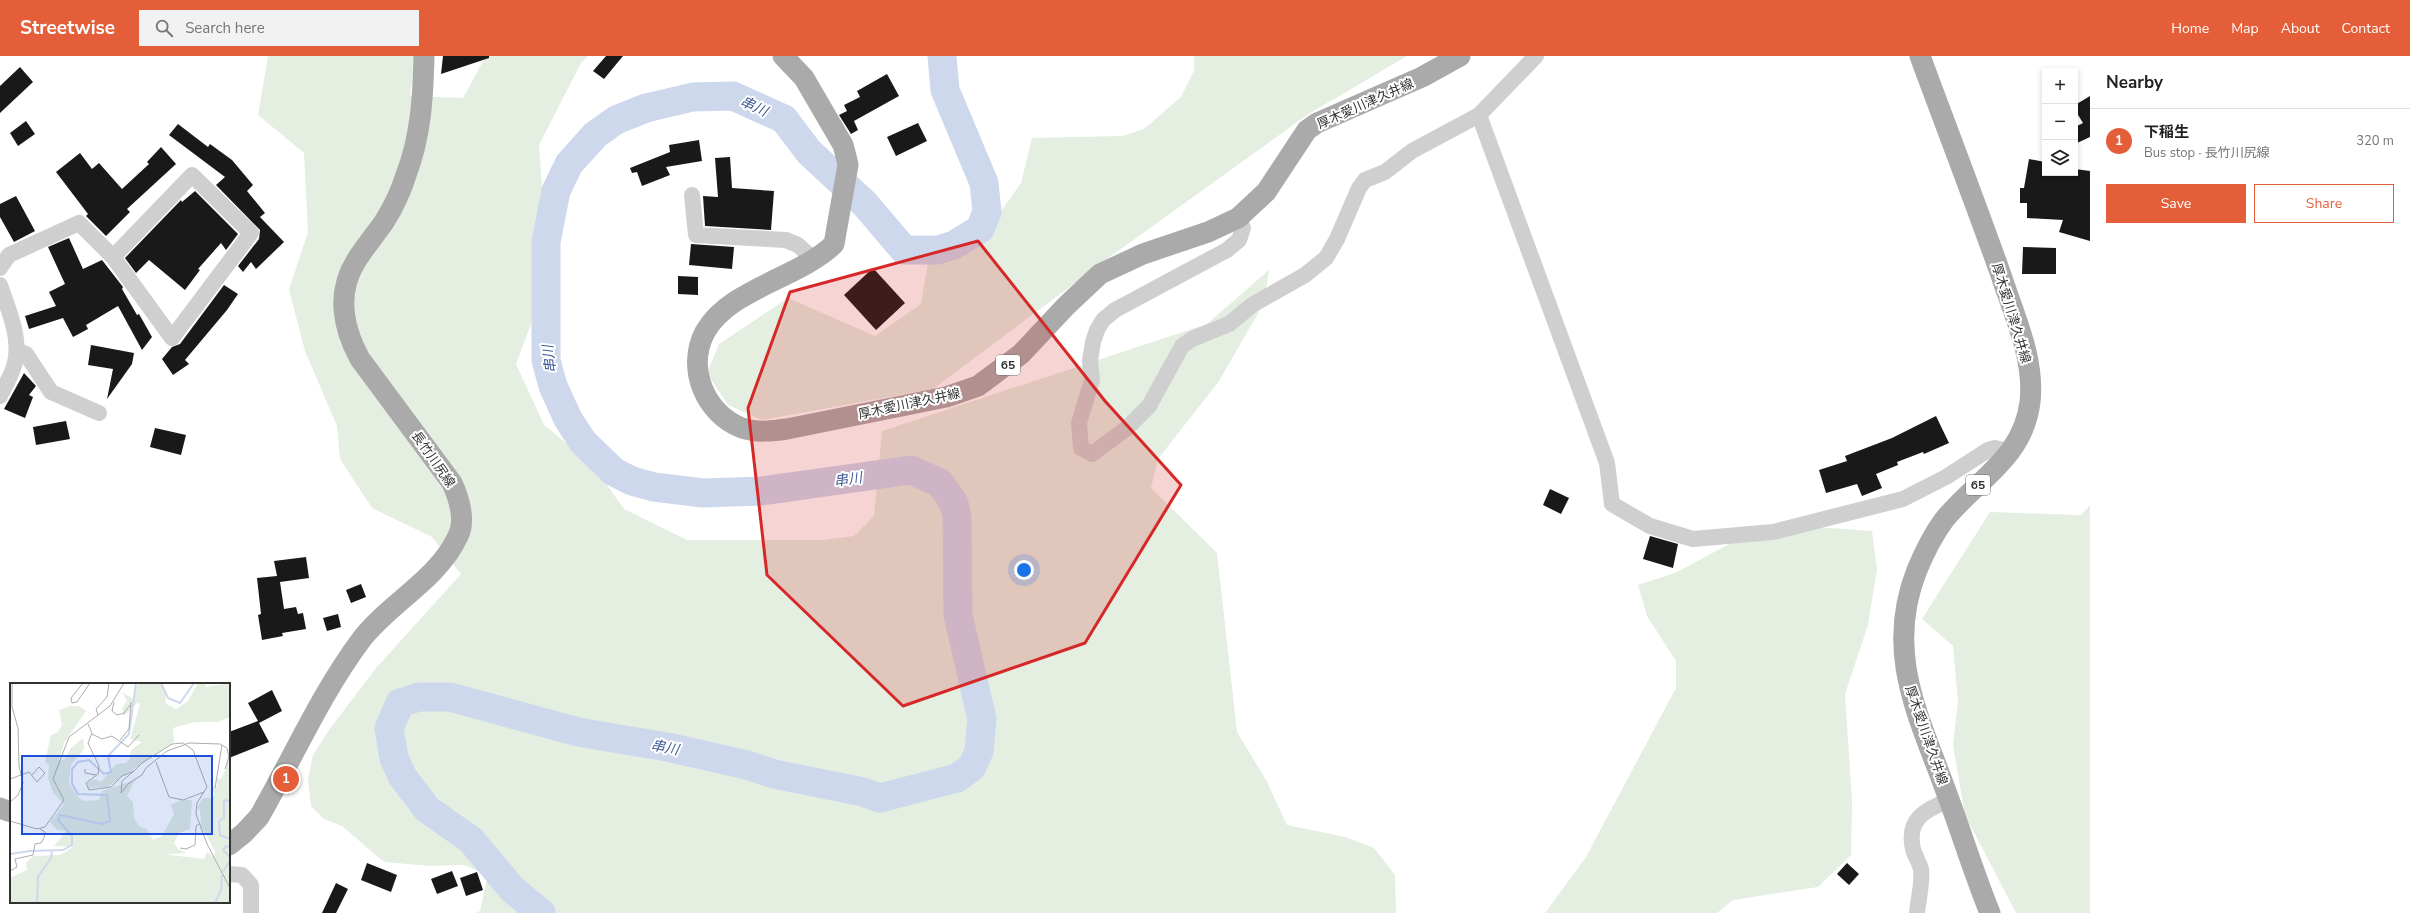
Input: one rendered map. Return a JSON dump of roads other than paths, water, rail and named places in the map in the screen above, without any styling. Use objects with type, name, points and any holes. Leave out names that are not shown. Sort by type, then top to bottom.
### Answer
[{"type":"main road","name":"長竹川尻線","points":[[230,844],[244,833],[259,816],[333,682],[362,639],[443,560],[459,534],[460,508],[452,483],[360,359],[349,337],[344,311],[344,290],[352,267],[388,214],[409,168],[421,118],[424,56]]},
{"type":"main road","name":"厚木愛川津久井線","points":[[783,56],[804,78],[843,146],[848,165],[838,234],[834,244],[814,260],[760,288],[719,313],[705,332],[700,344],[697,361],[698,374],[708,399],[721,415],[743,428],[764,431],[787,429],[946,397],[978,386],[1021,354],[1066,306],[1100,274],[1144,254],[1208,232],[1238,218],[1266,192],[1307,130],[1348,108],[1422,77],[1460,56]]},
{"type":"main road","name":"厚木愛川津久井線","points":[[1920,56],[1993,254],[2027,356],[2030,391],[2029,407],[2022,429],[2011,452],[2000,466],[1970,492],[1942,524],[1920,562],[1911,585],[1904,615],[1903,638],[1906,676],[1916,708],[1990,913]]},
{"type":"main road","points":[[0,808],[10,812]]},
{"type":"street","points":[[1238,218],[1243,228],[1242,234],[1227,250],[1115,310],[1103,320],[1097,330],[1093,342],[1090,361],[1092,380],[1079,423],[1082,448],[1092,454],[1127,428],[1148,406],[1182,346],[1192,339],[1229,324],[1252,305],[1305,275],[1326,258],[1337,239],[1359,188],[1365,180],[1385,172],[1412,151],[1478,115],[1536,56]]},
{"type":"street","points":[[1478,115],[1607,463],[1612,504],[1650,526],[1693,539],[1774,532],[1903,499],[1946,477],[1988,450],[1995,448],[2011,452]]},
{"type":"street","points":[[0,268],[9,255],[79,223],[112,257],[172,338],[251,234],[192,175],[112,257]]},
{"type":"street","points":[[692,195],[696,235],[786,240],[798,245],[814,260]]},
{"type":"street","points":[[0,285],[13,326],[17,350],[15,364],[0,396]]},
{"type":"street","points":[[17,350],[26,354],[51,392],[99,413]]},
{"type":"street","points":[[1917,913],[1921,870],[1913,848],[1914,825],[1921,814],[1929,808],[1950,800]]},
{"type":"street","points":[[230,874],[242,875],[251,885],[251,913]]},
{"type":"waterway","name":"串川","points":[[541,913],[512,889],[471,840],[427,809],[402,776],[394,758],[389,728],[400,703],[419,697],[450,697],[578,732],[667,747],[747,765],[774,774],[863,792],[880,798],[957,778],[972,767],[979,751],[982,719],[958,615],[957,518],[954,503],[940,483],[911,470],[762,491],[703,493],[654,487],[632,481],[614,472],[583,442],[568,419],[553,386],[546,360],[546,242],[556,191],[569,164],[595,135],[616,120],[646,108],[693,97],[733,96],[784,119],[809,152],[865,204],[904,250],[938,250],[954,245],[980,229],[987,212],[984,183],[945,90],[942,56]]},
{"type":"place","name":"下稲生","points":[[286,779]]}]
